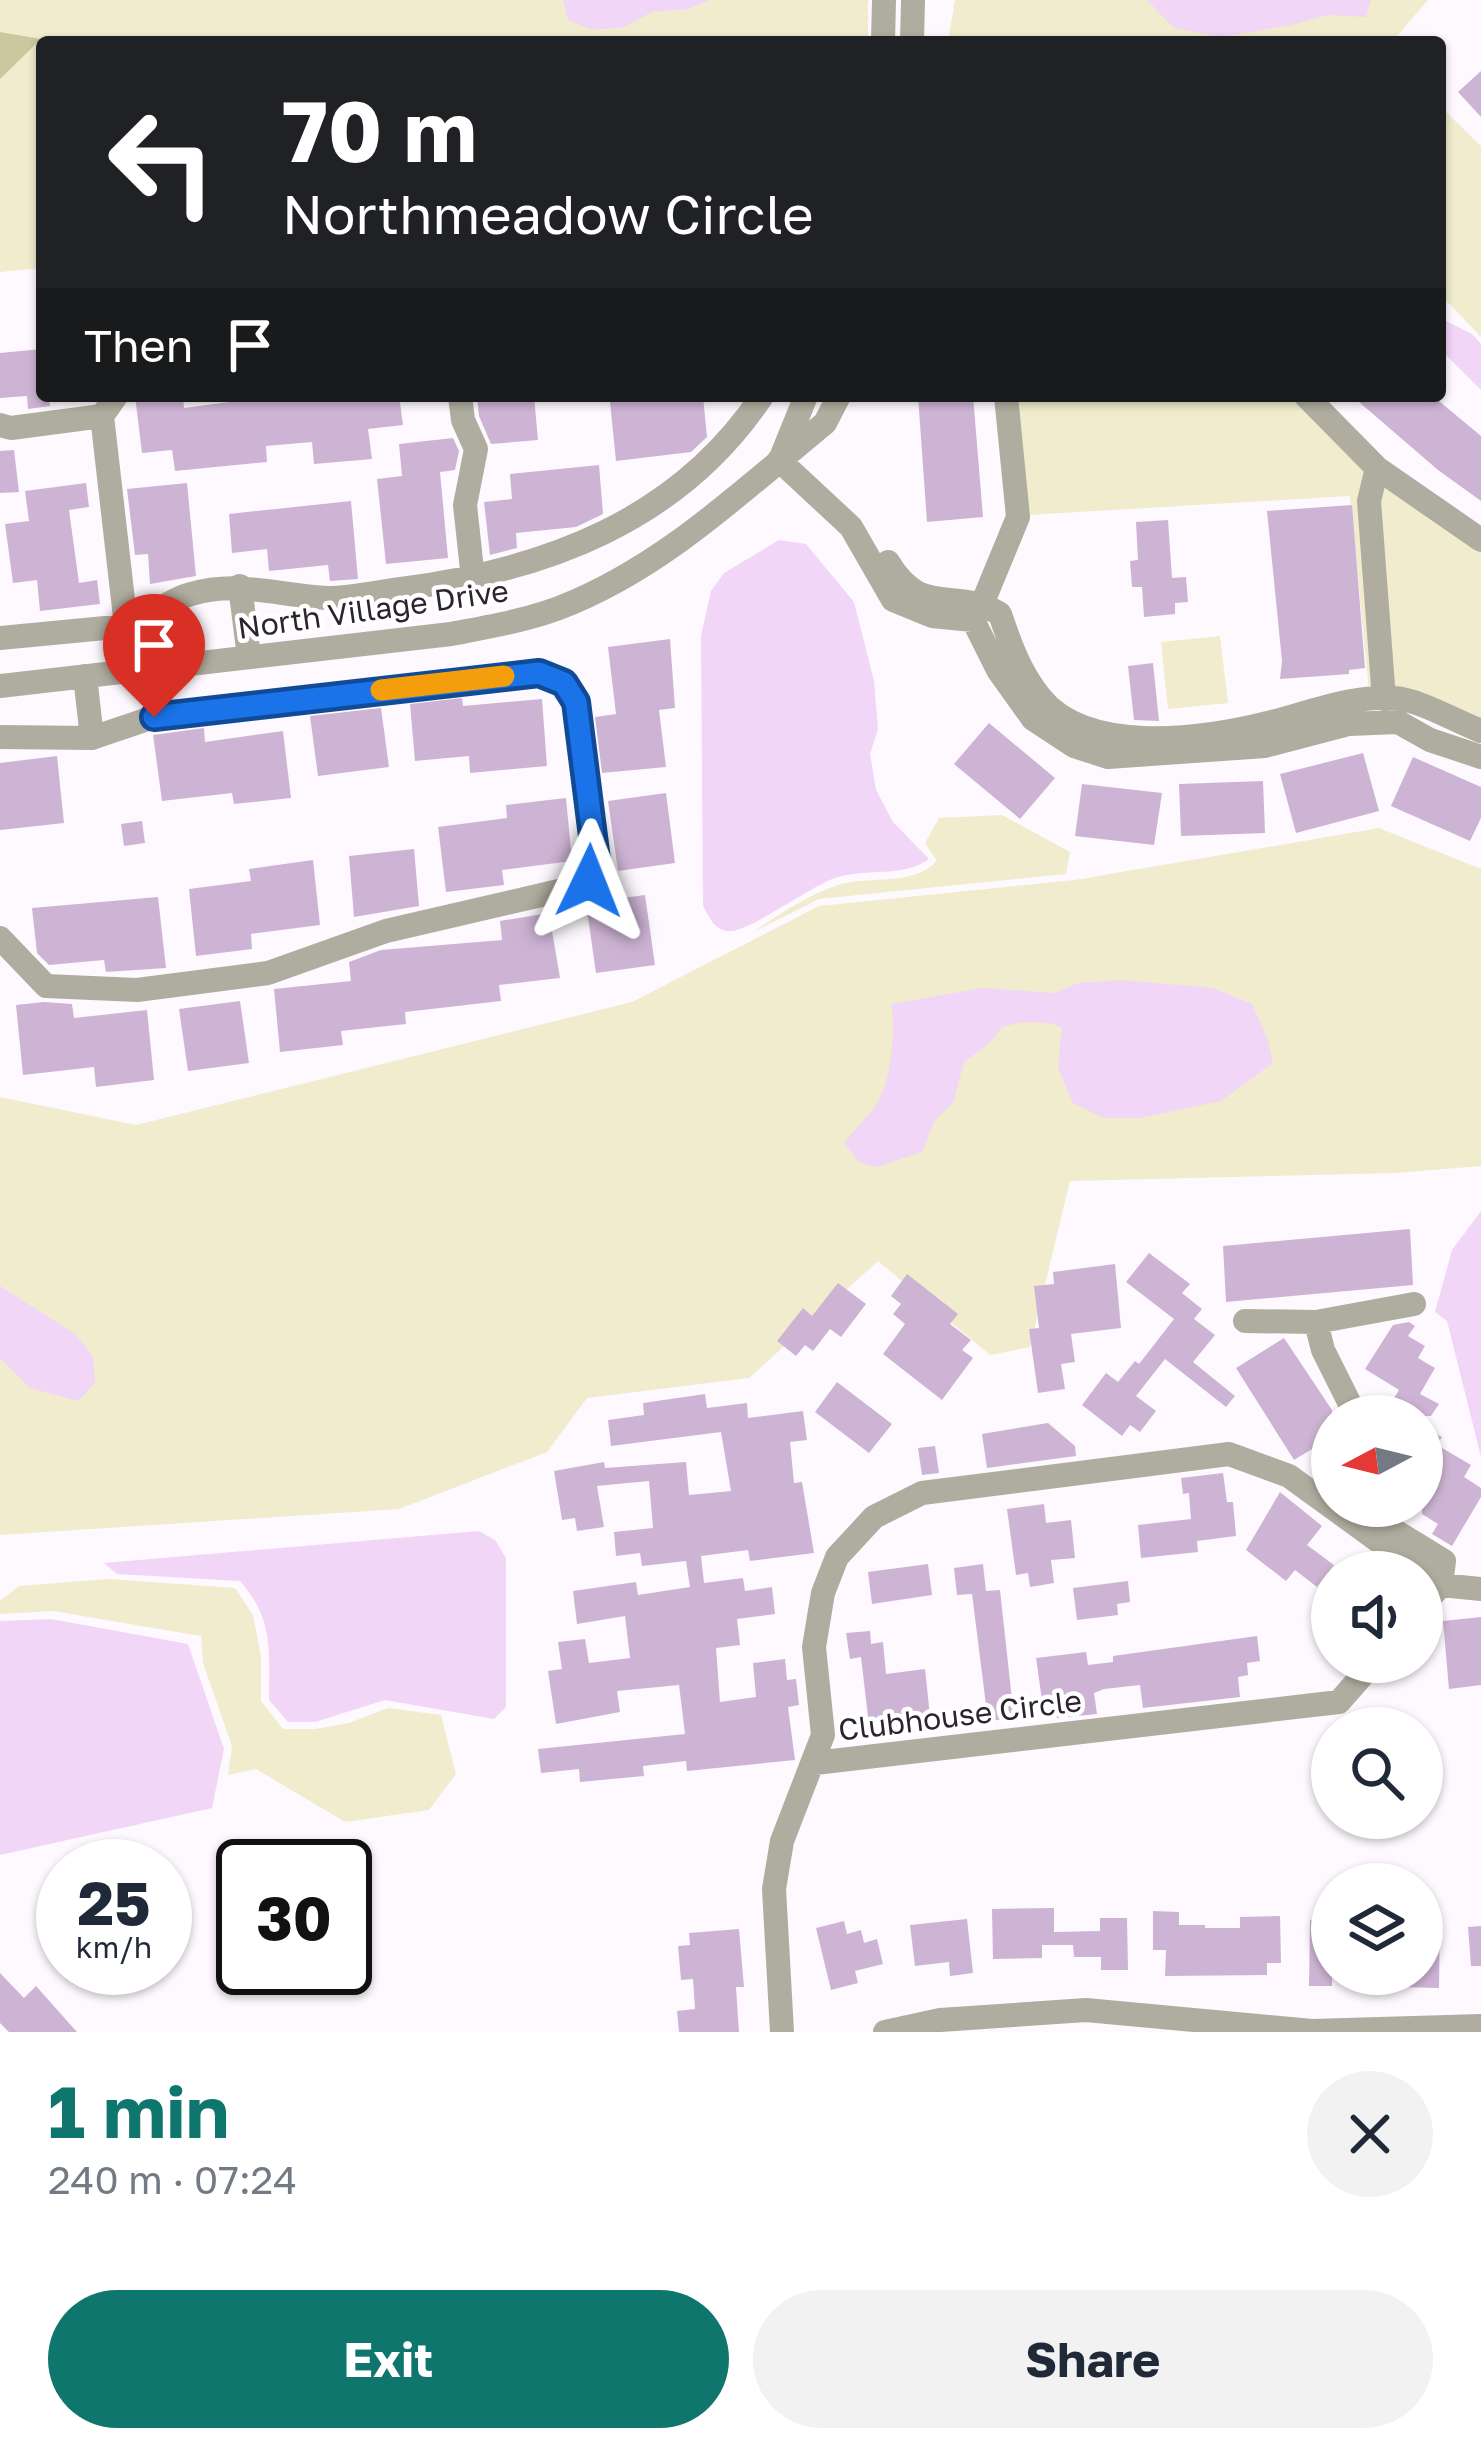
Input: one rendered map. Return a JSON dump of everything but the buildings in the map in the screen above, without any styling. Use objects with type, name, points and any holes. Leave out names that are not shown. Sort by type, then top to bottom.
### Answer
[{"type":"street","points":[[883,36],[884,0]]},
{"type":"street","points":[[912,36],[913,0]]},
{"type":"street","points":[[461,402],[476,449],[465,505],[473,579]]},
{"type":"street","points":[[0,638],[126,626],[146,620],[191,593],[240,586],[329,598],[473,579],[554,556],[626,522],[691,475],[758,402]]},
{"type":"street","name":"North Village Drive","points":[[779,460],[803,402]]},
{"type":"street","name":"North Village Drive","points":[[0,686],[451,634],[559,608],[616,582],[678,542],[825,423],[836,402]]},
{"type":"street","points":[[979,612],[1018,517],[1007,402]]},
{"type":"street","points":[[1312,402],[1377,468],[1481,540]]},
{"type":"street","points":[[0,425],[11,428],[109,406],[126,626]]},
{"type":"street","points":[[779,460],[816,481],[862,517],[902,584],[934,602],[971,600],[998,670],[1033,719],[1074,746],[1108,757],[1265,746],[1349,724],[1398,722],[1430,740],[1481,757]]},
{"type":"street","points":[[1377,468],[1369,501],[1384,699]]},
{"type":"street","points":[[240,586],[249,657]]},
{"type":"street","points":[[979,612],[1000,614],[1015,658],[1042,701],[1105,736],[1171,738],[1264,724],[1342,702],[1398,698],[1481,730]]},
{"type":"street","points":[[0,737],[92,738],[154,717],[539,673],[564,683],[576,702],[596,860],[589,881],[563,890],[386,931],[268,973],[202,982],[136,990],[46,986],[0,938]]},
{"type":"street","points":[[85,676],[92,738]]},
{"type":"street","points":[[1245,1322],[1316,1322],[1414,1304]]},
{"type":"street","points":[[1316,1322],[1346,1395]]},
{"type":"street","name":"Clubhouse Circle","points":[[1356,1683],[1339,1702],[815,1763],[824,1735],[814,1647],[823,1593],[837,1557],[874,1517],[922,1493],[1229,1454],[1289,1476],[1393,1551]]},
{"type":"street","points":[[1389,1527],[1431,1551]]},
{"type":"street","points":[[1443,1579],[1481,1588]]},
{"type":"street","points":[[782,2032],[774,1888],[782,1841],[815,1763]]},
{"type":"street","points":[[885,2032],[940,2020],[1312,2031],[1481,2026]]},
{"type":"shaded area","points":[[0,0],[868,0],[868,36],[36,36],[36,269],[0,272]]},
{"type":"shaded area","points":[[563,0],[710,0],[688,9],[652,12],[624,27],[593,30],[568,20]]},
{"type":"shaded area","points":[[955,0],[1428,0],[1397,36],[949,36]]},
{"type":"shaded area","points":[[1147,0],[1371,0],[1366,17],[1327,15],[1226,36],[1174,28]]},
{"type":"shaded area","points":[[0,32],[36,38],[36,44],[0,79]]},
{"type":"shaded area","points":[[1446,112],[1481,146],[1481,337],[1446,300]]},
{"type":"shaded area","points":[[1446,321],[1481,344],[1481,390],[1446,355]]},
{"type":"shaded area","points":[[1017,402],[1298,402],[1366,471],[1374,691],[1369,691],[1350,496],[1028,515]]},
{"type":"shaded area","points":[[1383,484],[1481,551],[1481,720],[1394,689],[1379,502]]},
{"type":"shaded area","points":[[779,540],[806,544],[854,602],[874,681],[878,729],[870,754],[876,790],[893,822],[929,859],[908,869],[838,877],[750,925],[728,931],[716,925],[703,906],[701,636],[711,591],[724,573]]},
{"type":"shaded area","points":[[1220,636],[1228,703],[1168,709],[1161,642]]},
{"type":"shaded area","points":[[1002,815],[1070,852],[1066,874],[819,899],[755,931],[805,899],[838,885],[903,877],[927,869],[937,861],[925,843],[939,818]]},
{"type":"shaded area","points":[[1379,828],[1481,869],[1481,1166],[1396,1173],[1070,1181],[1030,1347],[990,1355],[878,1261],[749,1378],[587,1398],[547,1452],[399,1509],[0,1535],[0,1097],[136,1125],[632,1002],[819,906],[1075,880]]},
{"type":"shaded area","points":[[1120,980],[1213,988],[1252,1004],[1273,1063],[1221,1101],[1141,1118],[1103,1118],[1073,1103],[1058,1068],[1062,1028],[1022,1022],[1002,1027],[989,1044],[964,1062],[953,1103],[935,1120],[922,1152],[877,1167],[860,1163],[844,1143],[873,1110],[884,1089],[891,1051],[891,1004],[982,988],[1055,993],[1078,983]]},
{"type":"shaded area","points":[[1481,1211],[1481,1457],[1447,1321],[1435,1312],[1452,1250]]},
{"type":"shaded area","points":[[0,1286],[75,1334],[93,1356],[95,1383],[78,1401],[30,1388],[0,1358]]},
{"type":"shaded area","points":[[479,1531],[495,1540],[506,1558],[506,1707],[494,1719],[385,1700],[315,1722],[288,1722],[269,1700],[264,1622],[240,1581],[117,1574],[104,1563]]},
{"type":"shaded area","points":[[109,1579],[235,1588],[253,1615],[261,1657],[261,1701],[283,1729],[349,1723],[388,1708],[441,1715],[456,1774],[429,1810],[345,1822],[256,1769],[228,1775],[232,1746],[203,1663],[201,1636],[53,1611],[0,1614],[0,1601],[19,1586]]},
{"type":"shaded area","points":[[51,1619],[188,1644],[224,1749],[212,1808],[72,1839],[36,1839],[36,1847],[0,1855],[0,1621]]},
{"type":"slow traffic","points":[[381,690],[504,676]]},
{"type":"route","points":[[154,717],[539,673],[564,683],[576,702],[596,860],[589,881]]}]
